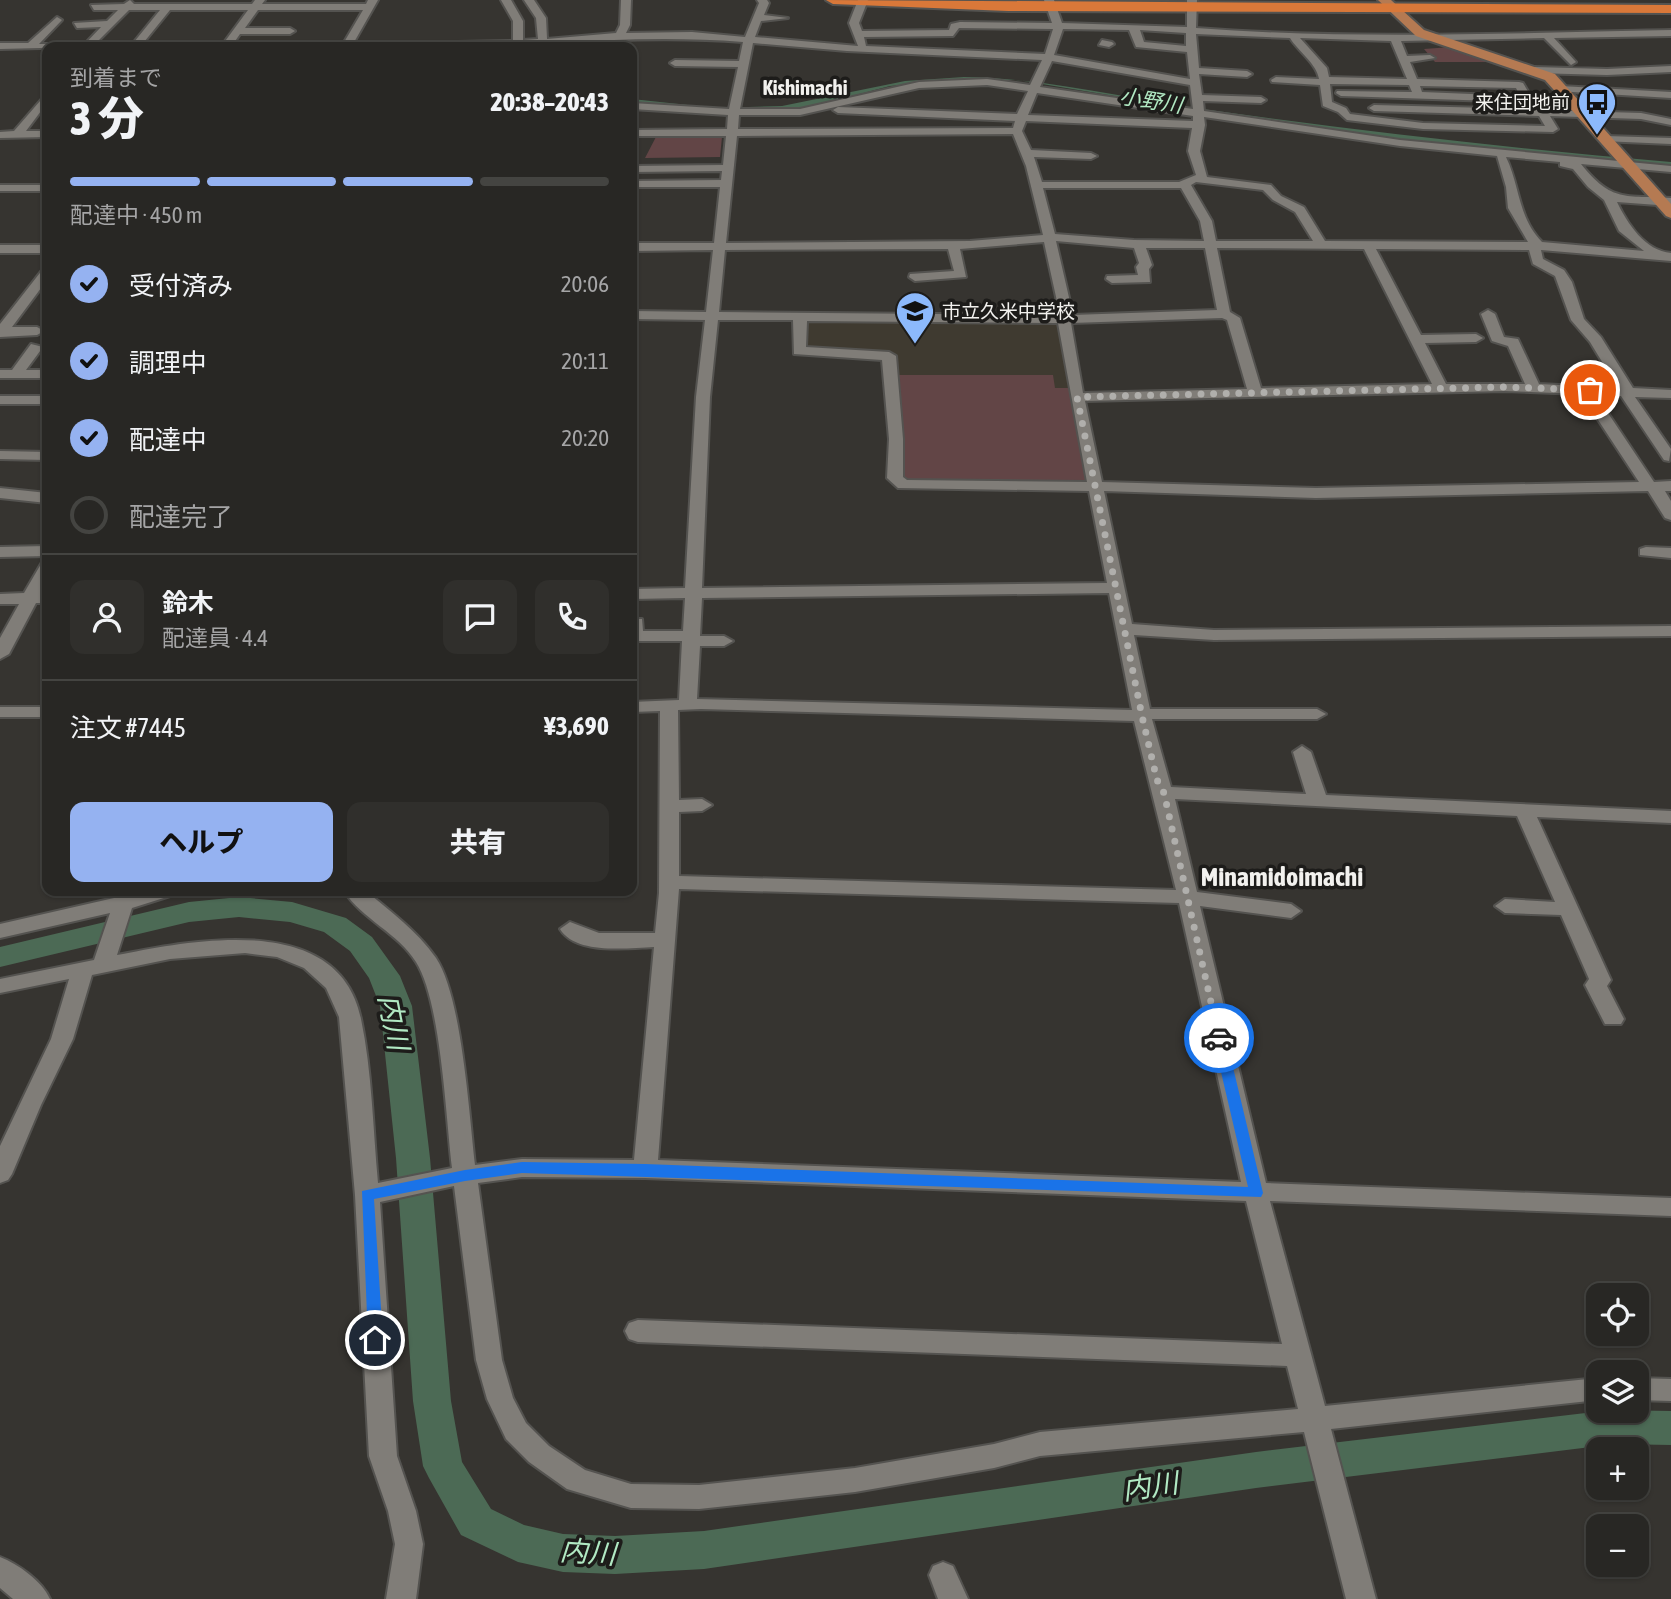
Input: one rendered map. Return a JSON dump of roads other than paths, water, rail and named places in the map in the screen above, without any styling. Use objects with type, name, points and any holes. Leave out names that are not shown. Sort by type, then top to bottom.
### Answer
[{"type":"highway","points":[[833,0],[1671,8]]},
{"type":"highway","points":[[879,0],[1050,4]]},
{"type":"main road","points":[[1389,4],[1420,33],[1550,77],[1649,188],[1669,201]]},
{"type":"street","points":[[506,0],[516,13],[519,42]]},
{"type":"street","points":[[529,0],[541,18],[542,42]]},
{"type":"street","points":[[620,36],[625,25],[626,0]]},
{"type":"street","points":[[645,1170],[669,882],[667,806],[679,705],[692,638],[703,397],[735,108],[748,39],[762,0]]},
{"type":"street","points":[[862,1],[854,23],[863,49]]},
{"type":"street","points":[[94,7],[128,3],[167,7],[193,3],[371,4],[349,42]]},
{"type":"street","points":[[91,42],[128,3]]},
{"type":"street","points":[[230,42],[257,3]]},
{"type":"street","points":[[1050,4],[1058,26],[1018,124],[1065,304],[1066,320],[1063,327],[1157,780],[1164,793],[1256,1193],[1361,1599]]},
{"type":"street","points":[[1191,182],[1202,174],[1194,151],[1198,100],[1191,52],[1192,4]]},
{"type":"street","points":[[139,42],[167,7]]},
{"type":"street","points":[[757,18],[783,18]]},
{"type":"street","points":[[79,21],[110,21]]},
{"type":"street","points":[[30,47],[56,24]]},
{"type":"street","points":[[960,37],[954,26],[1132,27],[1395,38],[1546,35],[1572,39],[1670,34]]},
{"type":"street","points":[[1132,27],[1138,33],[1118,42],[1191,52]]},
{"type":"street","points":[[239,31],[290,32]]},
{"type":"street","points":[[860,34],[960,37]]},
{"type":"street","points":[[1293,35],[1302,50],[1323,70],[1327,104],[1338,107],[1583,114],[1671,110]]},
{"type":"street","points":[[1546,35],[1571,62]]},
{"type":"street","points":[[562,42],[620,36],[748,39],[897,50],[952,58],[1046,57],[1198,100],[1400,143],[1620,155],[1671,151]]},
{"type":"street","points":[[941,42],[960,37]]},
{"type":"street","points":[[1395,38],[1432,130]]},
{"type":"street","points":[[0,46],[42,47]]},
{"type":"street","points":[[897,50],[904,60]]},
{"type":"street","points":[[1154,52],[1191,52]]},
{"type":"street","points":[[675,63],[743,64]]},
{"type":"street","points":[[1405,64],[1431,64]]},
{"type":"street","points":[[1534,70],[1611,75],[1671,69]]},
{"type":"street","points":[[1476,71],[1483,84]]},
{"type":"street","points":[[637,98],[735,108],[807,99],[934,75],[996,74],[1198,100],[1336,125],[1432,130],[1553,129],[1527,99],[1519,85],[1412,82],[1301,89]]},
{"type":"street","points":[[1198,100],[1232,77],[1247,74]]},
{"type":"street","points":[[1631,92],[1637,88],[1634,78],[1671,79]]},
{"type":"street","points":[[637,106],[800,112],[881,93],[929,99],[974,99],[1036,80]]},
{"type":"street","points":[[1276,80],[1418,96],[1527,99]]},
{"type":"street","points":[[1560,89],[1671,95]]},
{"type":"street","points":[[1608,90],[1618,111]]},
{"type":"street","points":[[876,111],[881,93]]},
{"type":"street","points":[[637,133],[732,133],[1018,124],[1198,100],[1240,96],[1261,100]]},
{"type":"street","points":[[810,108],[876,111],[929,99],[974,99],[1018,124]]},
{"type":"street","points":[[1198,100],[1257,128],[1577,166],[1592,185],[1609,198],[1619,223],[1671,264]]},
{"type":"street","points":[[17,135],[42,102]]},
{"type":"street","points":[[1338,107],[1351,118],[1671,160]]},
{"type":"street","points":[[1618,111],[1671,121]]},
{"type":"street","points":[[0,135],[42,134]]},
{"type":"street","points":[[1620,155],[1671,141]]},
{"type":"street","points":[[1026,153],[1091,156]]},
{"type":"street","points":[[1620,155],[1671,169]]},
{"type":"street","points":[[1502,158],[1512,187],[1514,208],[1536,246],[1538,261],[1560,273],[1566,282],[1578,320],[1596,340],[1669,457]]},
{"type":"street","points":[[637,169],[728,168]]},
{"type":"street","points":[[1191,182],[1206,220],[1224,314]]},
{"type":"street","points":[[1036,185],[1191,182],[1267,187],[1277,198],[1300,210],[1321,245]]},
{"type":"street","points":[[637,184],[727,183]]},
{"type":"street","points":[[0,188],[42,188]]},
{"type":"street","points":[[1609,198],[1669,201]]},
{"type":"street","points":[[637,247],[953,245],[1049,238],[1139,244],[1536,246],[1665,257]]},
{"type":"street","points":[[1112,279],[1145,279],[1142,267],[1146,265],[1139,244]]},
{"type":"street","points":[[915,277],[961,274],[953,245]]},
{"type":"street","points":[[1368,246],[1441,388]]},
{"type":"street","points":[[0,249],[42,248]]},
{"type":"street","points":[[2,328],[42,278]]},
{"type":"street","points":[[637,315],[1066,320],[1224,314],[1233,318],[1242,356],[1256,393]]},
{"type":"street","points":[[1489,314],[1499,341],[1514,342],[1534,388]]},
{"type":"street","points":[[800,318],[799,351],[890,356],[896,439],[895,478],[898,483],[910,486],[1094,486],[1316,494],[1671,486]]},
{"type":"street","points":[[2,328],[37,331]]},
{"type":"street","points":[[2,328],[18,341]]},
{"type":"street","points":[[1417,339],[1476,338]]},
{"type":"street","points":[[16,374],[36,347]]},
{"type":"street","points":[[0,374],[42,374]]},
{"type":"street","points":[[1077,397],[1585,385],[1627,392],[1671,394]]},
{"type":"street","points":[[1585,385],[1671,515]]},
{"type":"street","points":[[0,400],[42,400]]},
{"type":"street","points":[[0,455],[42,456]]},
{"type":"street","points":[[0,493],[42,497]]},
{"type":"street","points":[[0,552],[42,551]]},
{"type":"street","points":[[1646,552],[1671,553]]},
{"type":"street","points":[[637,594],[1116,588]]},
{"type":"street","points":[[0,598],[38,598]]},
{"type":"street","points":[[0,654],[38,598]]},
{"type":"street","points":[[1124,629],[1214,635],[1671,631]]},
{"type":"street","points":[[637,636],[724,641]]},
{"type":"street","points":[[637,707],[679,705],[1142,715],[1317,714]]},
{"type":"street","points":[[0,712],[42,712]]},
{"type":"street","points":[[1303,751],[1318,800]]},
{"type":"street","points":[[1164,793],[1671,817]]},
{"type":"street","points":[[667,806],[702,805]]},
{"type":"street","points":[[1524,810],[1600,980],[1596,985],[1614,1019]]},
{"type":"street","points":[[669,882],[1186,897],[1291,911]]},
{"type":"street","points":[[0,931],[145,896]]},
{"type":"street","points":[[360,896],[410,939],[428,964],[443,1006],[460,1176],[489,1360],[500,1399],[516,1431],[540,1454],[577,1480],[631,1496],[712,1496],[855,1480],[994,1456],[1040,1444],[1314,1422],[1586,1390]]},
{"type":"street","points":[[0,1174],[123,902]]},
{"type":"street","points":[[1505,906],[1568,909]]},
{"type":"street","points":[[570,929],[578,938],[591,940],[665,940]]},
{"type":"street","points":[[0,986],[97,964],[223,944],[259,947],[292,955],[332,979],[345,995],[351,1017],[372,1193],[383,1456],[402,1511],[409,1544],[401,1599]]},
{"type":"street","points":[[372,1193],[460,1176],[522,1168],[645,1170],[1671,1207]]},
{"type":"street","points":[[638,1331],[1297,1355]]},
{"type":"street","points":[[1649,1389],[1671,1390]]},
{"type":"street","points":[[0,1570],[35,1599]]},
{"type":"water","points":[[964,77],[1015,80],[955,80],[890,86],[799,110],[705,110],[637,104],[637,100],[716,108],[782,106],[905,81]]},
{"type":"water","name":"小野川","points":[[1022,81],[1330,126],[1671,162],[1671,167],[1491,151],[1331,132]]},
{"type":"waterway","name":"内川","points":[[0,957],[189,912],[239,907],[292,912],[335,925],[361,944],[384,976],[396,1006],[413,1158],[432,1401],[443,1466],[476,1522],[518,1543],[563,1553],[615,1555],[704,1550],[1256,1470],[1615,1427],[1671,1428]]},
{"type":"place","name":"来住団地前","points":[[1597,136]]},
{"type":"place","name":"市立久米中学校","points":[[915,345]]},
{"type":"district","name":"Kishimachi","points":[[805,88]]},
{"type":"district","name":"Minamidoimachi","points":[[1282,877]]}]
